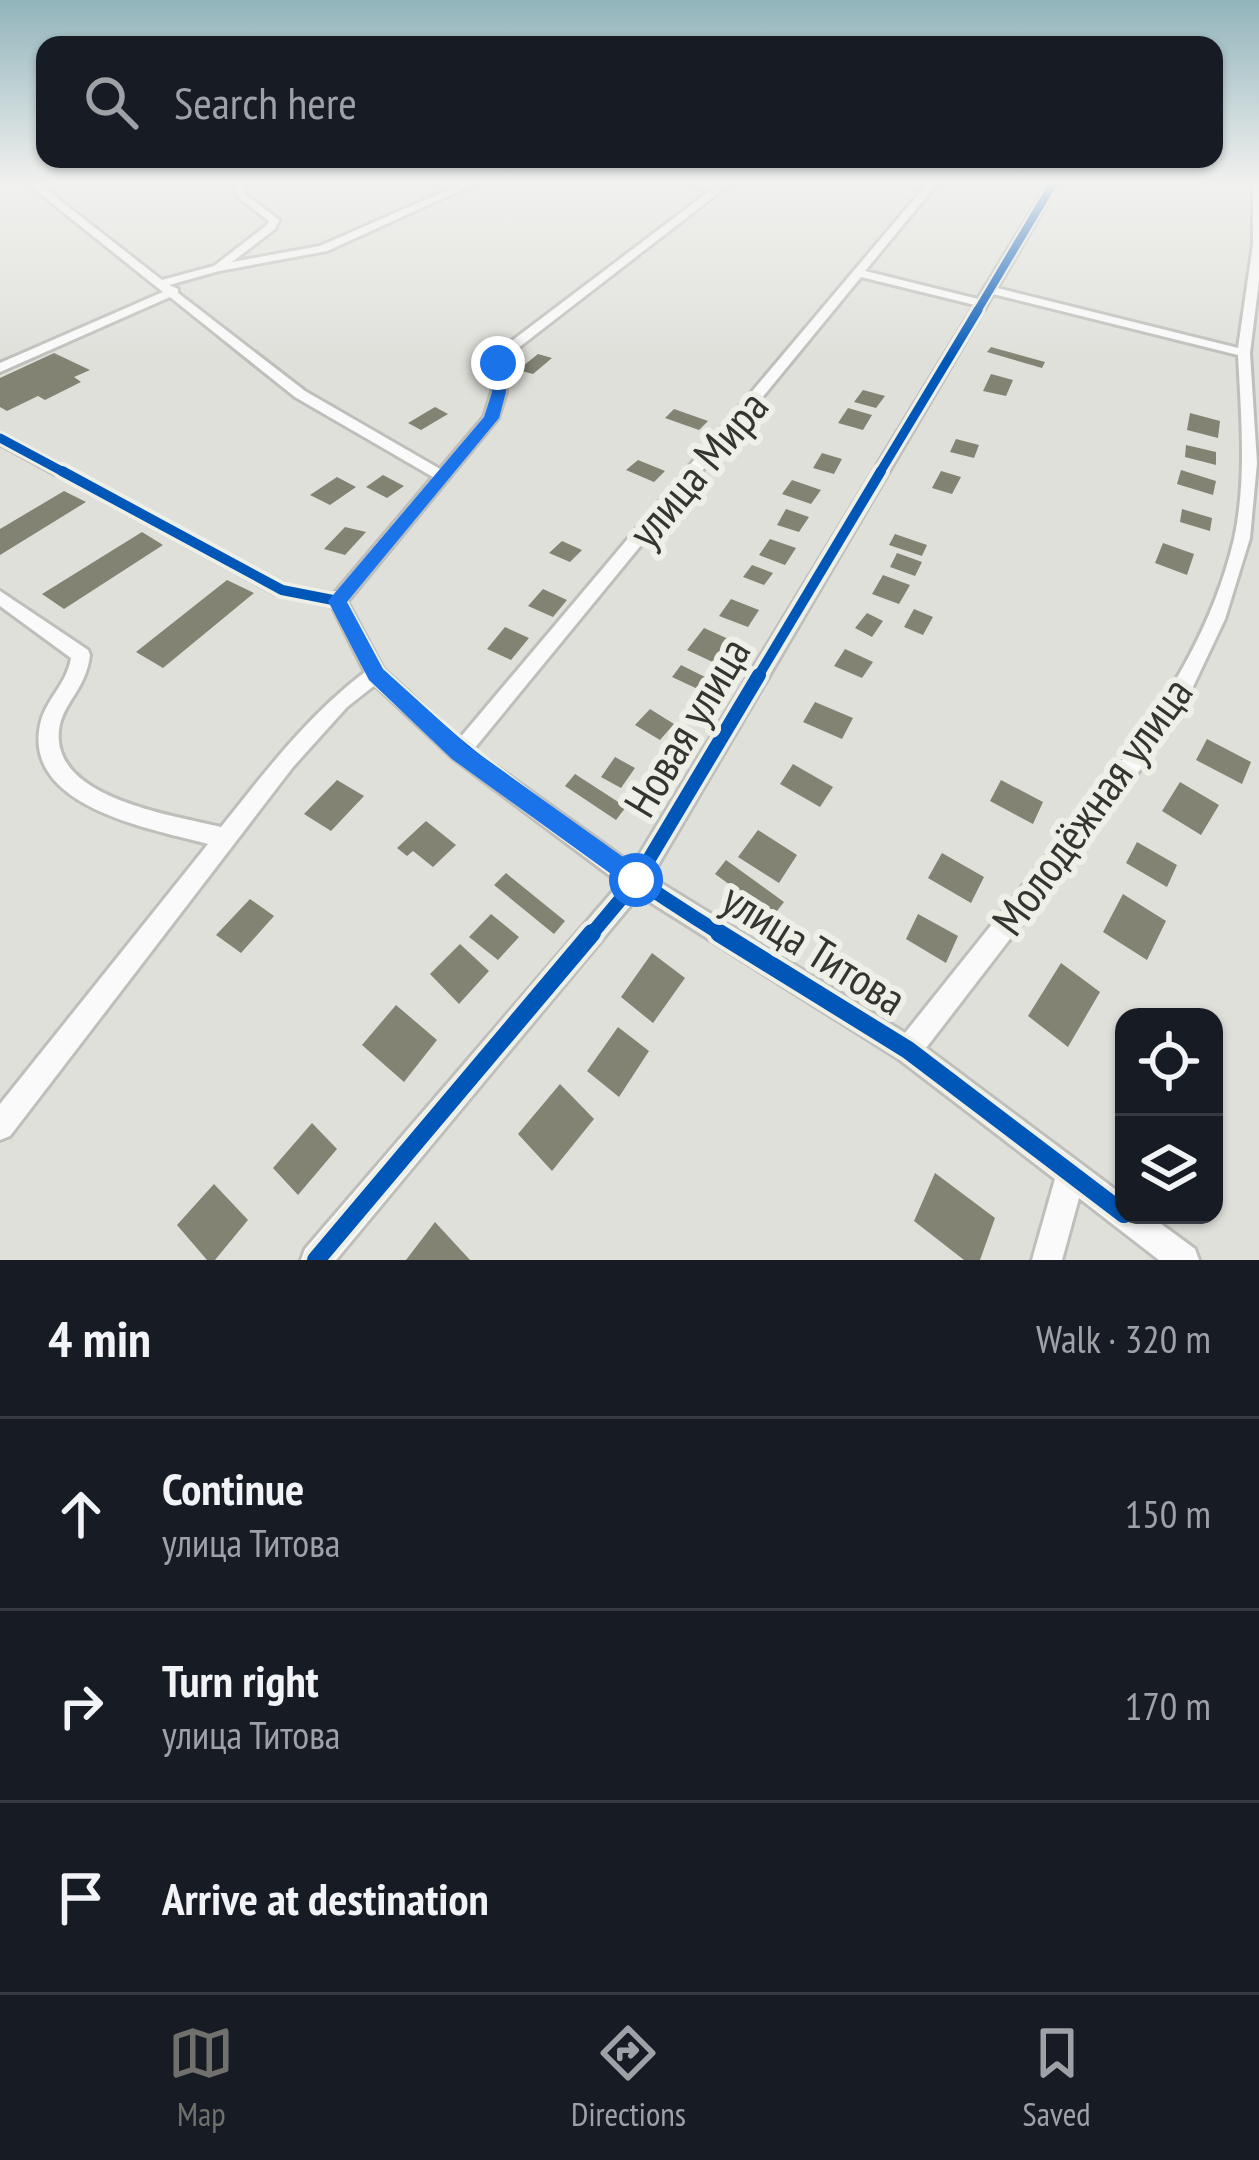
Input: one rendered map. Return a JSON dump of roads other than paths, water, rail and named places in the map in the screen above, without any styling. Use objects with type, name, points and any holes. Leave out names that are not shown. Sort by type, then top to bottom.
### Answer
[{"type":"street","points":[[112,243],[300,394],[442,476]]},
{"type":"street","points":[[218,268],[247,243]]},
{"type":"street","points":[[0,368],[218,268],[336,243]]},
{"type":"street","points":[[0,438],[282,590],[338,601],[491,418],[499,392],[498,363],[509,349],[649,243]]},
{"type":"street","name":"улица Мира","points":[[460,752],[883,243]]},
{"type":"street","name":"Новая улица","points":[[316,1260],[636,880],[1016,243]]},
{"type":"street","name":"Молодёжная улица","points":[[908,1050],[1136,760],[1184,686],[1216,620],[1242,538],[1248,482],[1244,353],[1258,243]]},
{"type":"street","points":[[858,273],[1244,353]]},
{"type":"street","points":[[0,597],[81,656],[80,681],[49,723],[47,757],[59,777],[87,796],[223,838]]},
{"type":"street","name":"улица Титова","points":[[338,601],[376,674],[460,752],[636,880],[908,1050],[1115,1208]]},
{"type":"street","points":[[0,1126],[223,838],[340,702],[376,674]]},
{"type":"street","points":[[1047,1260],[1071,1174]]},
{"type":"street","name":"улица Титова","points":[[1136,1224],[1184,1260]]}]
